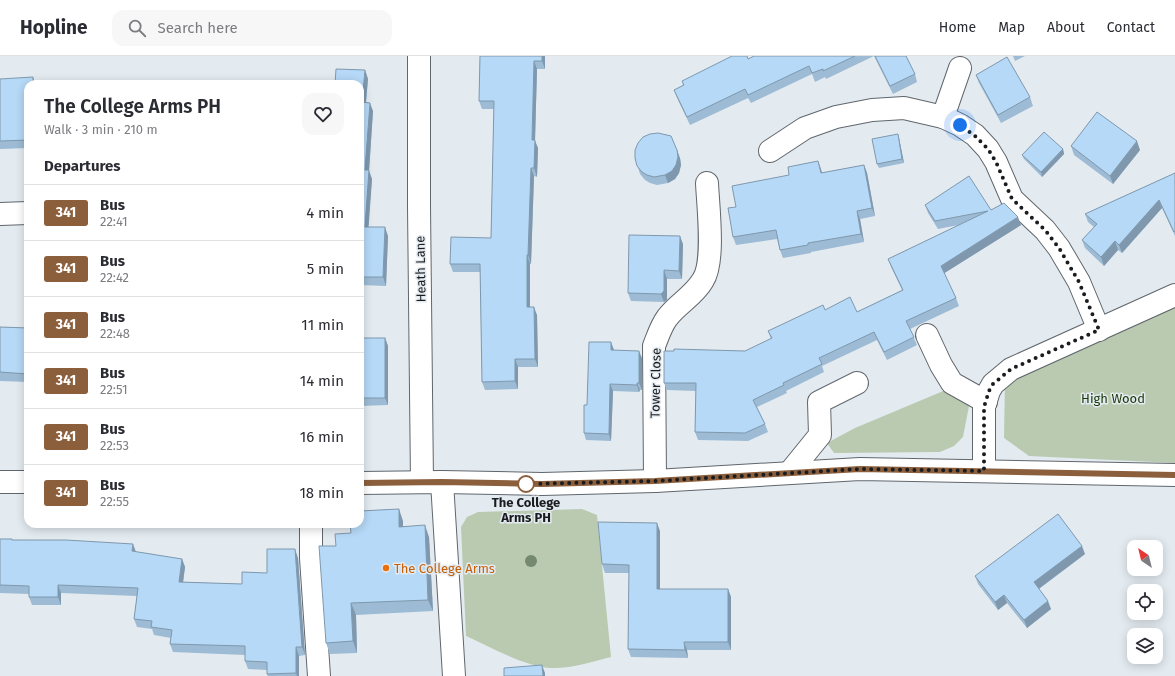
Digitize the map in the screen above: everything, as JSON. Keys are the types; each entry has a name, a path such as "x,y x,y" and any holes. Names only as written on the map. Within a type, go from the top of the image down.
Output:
{"street":[{"name":"Heath Lane","path":"419,56 419,206 432,482 454,676"},
{"path":"943,117 960,68"},
{"path":"770,152 805,128 836,117 872,110 904,108 943,117 960,125 975,136 988,149 996,162 1012,199 1045,230 1063,255 1079,282 1099,330"},
{"name":"Tower Close","path":"655,481 654,346 667,318 694,293 704,280 709,264 710,243 707,183"},
{"path":"0,214 24,213"},
{"path":"984,471 984,407 993,384 1011,369 1175,295"},
{"path":"927,335 941,365 952,383 986,402"},
{"path":"790,472 820,435 819,402 857,383"},
{"path":"364,483 432,482 542,484 655,481 860,469 1175,475"},
{"path":"0,482 24,482"},
{"path":"311,528 311,558 319,676"}],"green space":[{"name":"High Wood","path":"1175,302 1175,463 1029,456 1004,438 1005,378"},
{"path":"948,389 953,389 969,406 963,437 954,446 940,452 834,453 827,443 855,428"},
{"path":"582,509 597,515 611,657 573,666 558,668 540,667 518,660 466,636 461,527 467,517 478,512"}],"building":[{"path":"480,56 542,56 542,61 534,61 532,140 535,140 534,168 531,168 527,255 527,307 534,307 535,359 515,359 515,381 482,382 480,264 450,264 451,237 491,238 494,101 479,101"},
{"path":"732,56 747,56 748,59 754,56 855,56 823,71 823,69 812,73 809,66 748,95 745,89 687,117 674,90 684,85 682,81"},
{"path":"875,56 906,56 915,74 890,86"},
{"path":"1007,57 1030,97 998,115 976,75"},
{"path":"336,69 365,70 364,81 335,80"},
{"path":"33,77 33,80 24,80 24,140 0,141 0,79"},
{"path":"364,102 370,103 365,170 369,170 365,227 385,227 383,277 364,277"},
{"path":"1097,112 1137,141 1110,176 1071,146"},
{"path":"1044,132 1063,149 1041,172 1022,155"},
{"path":"658,133 671,136 677,150 678,157 676,165 672,171 665,175 654,177 642,172 637,166 635,150 643,137"},
{"path":"898,134 902,159 877,164 872,139"},
{"path":"818,161 821,173 864,165 872,208 857,211 861,234 808,243 808,245 780,250 776,230 733,237 728,208 736,207 732,186 789,175 788,167"},
{"path":"1175,173 1174,232 1159,200 1119,245 1115,241 1101,257 1082,240 1097,224 1085,214"},
{"path":"969,176 991,210 1004,203 1018,217 941,266 956,298 906,321 914,337 884,352 874,332 819,358 822,364 753,400 765,424 745,433 695,432 696,383 664,383 664,351 674,351 674,349 745,351 772,338 768,331 823,305 825,310 850,297 857,312 903,290 888,259 988,211 935,221 925,205"},
{"path":"629,235 680,236 679,271 664,270 664,291 661,294 628,293"},
{"path":"0,327 24,328 24,374 0,372"},
{"path":"364,338 385,338 385,398 364,398"},
{"path":"589,342 611,342 611,350 639,351 639,383 637,383 637,385 610,384 609,434 584,433 584,405 587,405"},
{"name":"The College Arms","path":"399,509 399,527 425,525 428,600 351,603 353,641 326,643 319,546 336,546 335,534 351,533 350,528 364,528 364,511"},
{"path":"1058,514 1082,546 1034,582 1048,601 1024,620 1004,595 995,602 975,576"},
{"path":"598,522 657,523 657,589 728,589 728,642 684,642 685,650 628,649 629,565 602,564"},
{"path":"0,539 66,540 133,544 132,551 182,559 179,582 242,584 242,572 267,573 267,549 295,549 302,647 296,647 296,673 267,674 267,662 245,661 245,646 170,644 172,630 151,627 152,621 134,619 138,588 58,585 58,597 29,597 29,586 0,585"},
{"path":"542,665 543,676 504,676 504,668"}],"bus line":[{"name":"341","path":"364,483 442,482 542,484 655,481 860,469 1175,475"}],"place":[{"name":"The College Arms PH","path":"526,484"},
{"name":"The College Arms","path":"386,568"}],"route":[{"path":"526,484 655,481 860,469 984,471 984,407 993,384 1011,369 1099,330 1079,282 1059,248 1045,230 1012,199 996,162 988,149 975,136 960,125"}]}
